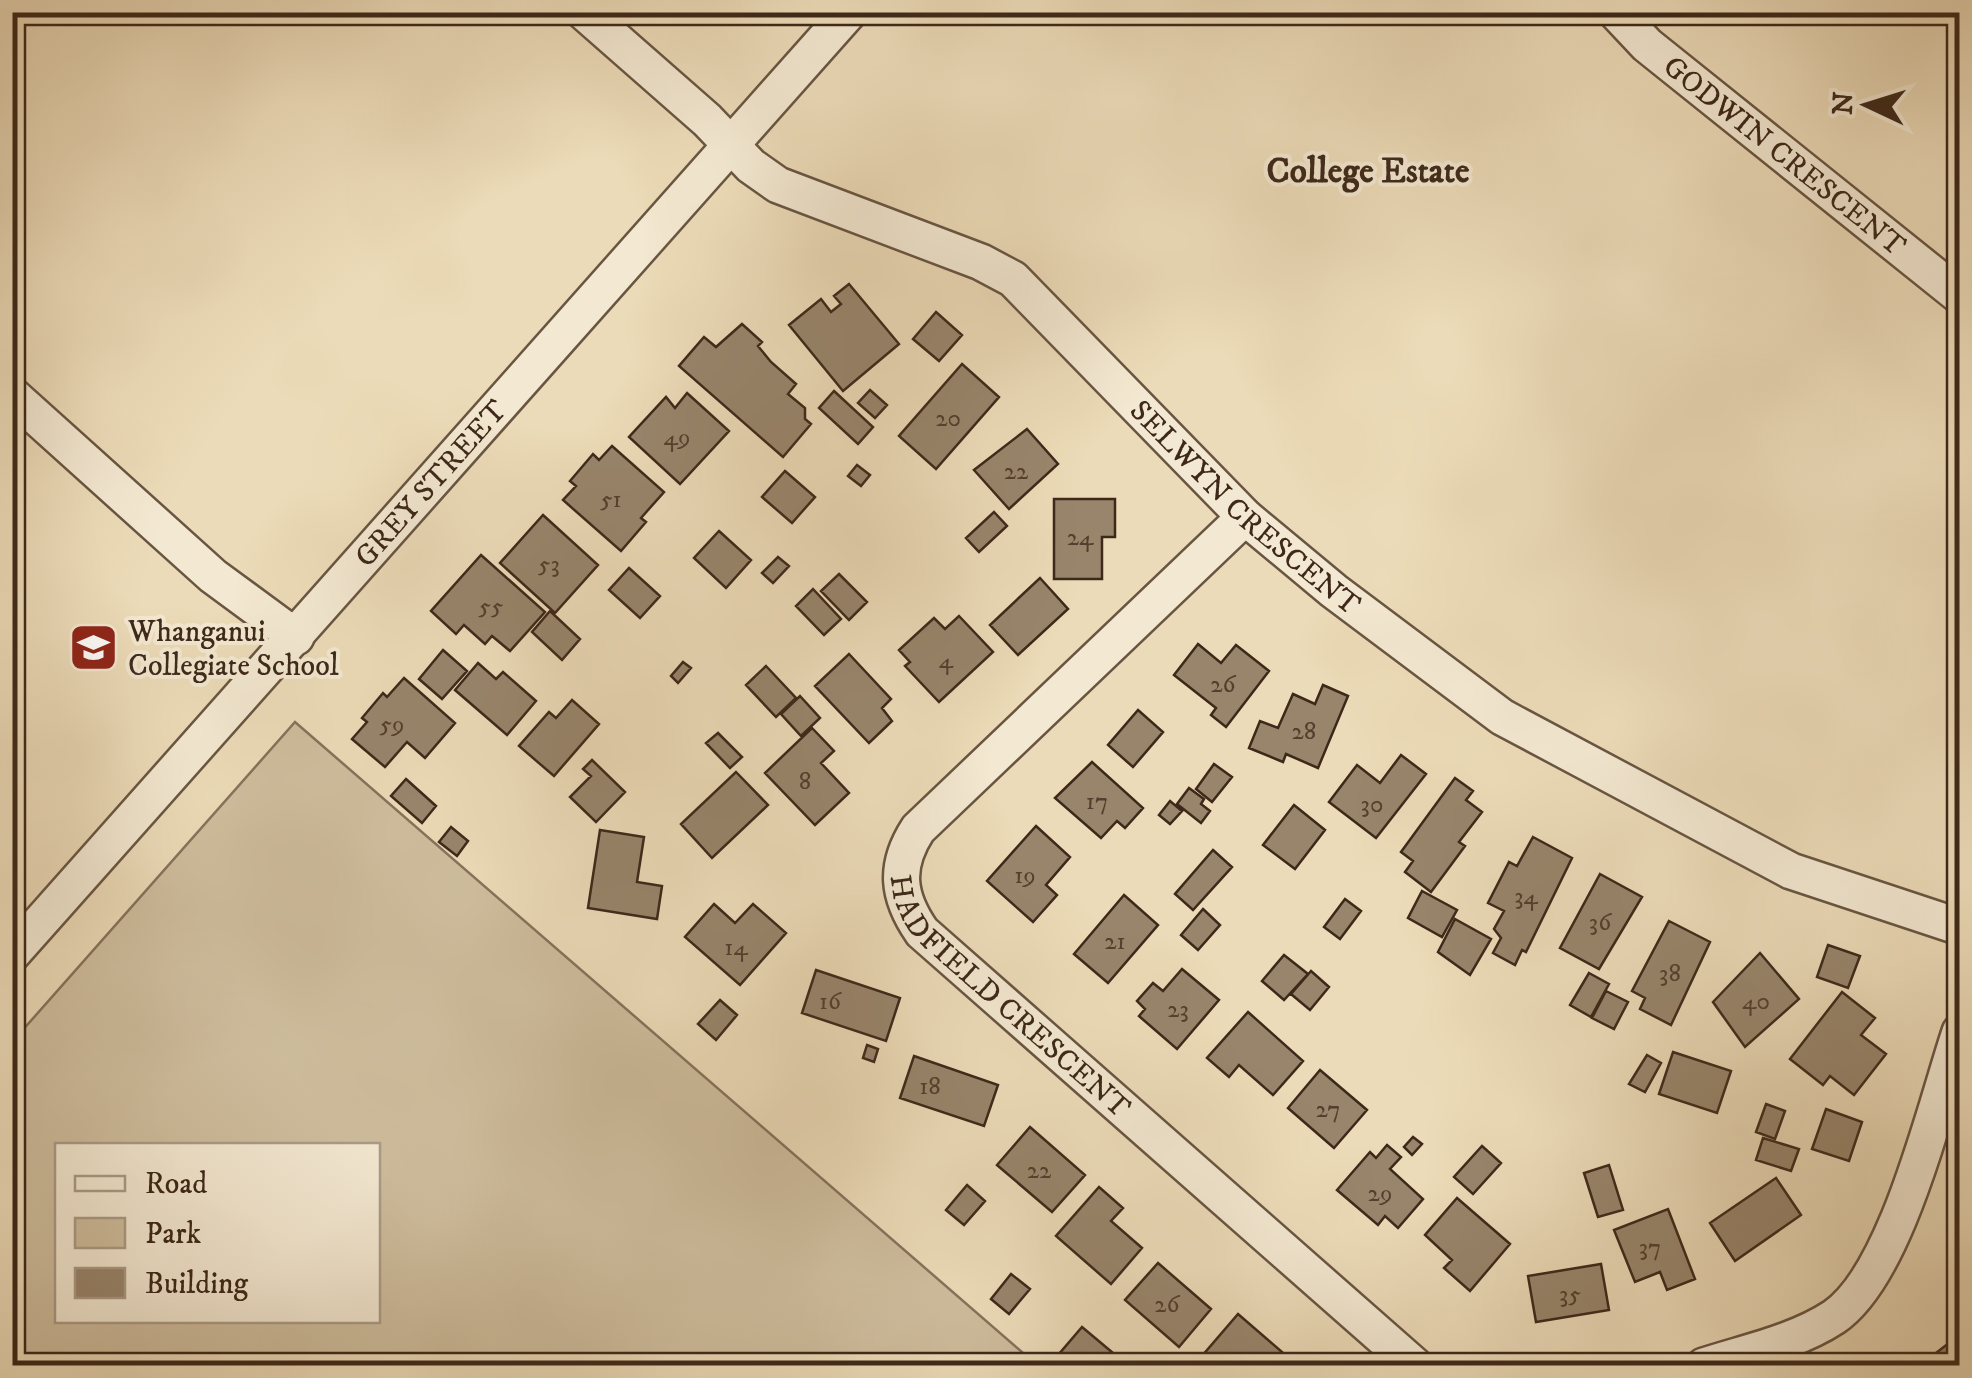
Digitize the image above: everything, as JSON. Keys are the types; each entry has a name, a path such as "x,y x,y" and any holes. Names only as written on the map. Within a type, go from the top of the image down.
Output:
{"street":[{"name":"SELWYN CRESCENT","path":"584,12 778,185 981,262 1012,279 1245,517 1334,591 1502,717 1790,871 1960,927"},
{"name":"GREY STREET","path":"12,954 850,12"},
{"name":"GODWIN CRESCENT","path":"1616,12 1647,44 1960,296"},
{"path":"12,395 214,576 296,636"},
{"name":"HADFIELD CRESCENT","path":"1245,517 918,828 906,848 899,876 902,892 906,908 922,932 1415,1366"},
{"path":"1704,1366 1792,1338 1835,1316 1861,1290 1888,1247 1960,1032"}],"green space":[{"path":"295,722 1037,1365 13,1365 13,1041"}],"building":[{"path":"849,284 899,344 843,391 789,325 821,299 831,312 841,304 834,296"},
{"path":"936,312 962,335 939,361 913,339"},
{"path":"742,324 762,342 758,346 771,362 796,384 788,394 805,408 805,419 811,424 783,457 679,366 704,337 716,347"},
{"path":"962,364 999,397 936,469 899,436"},
{"path":"870,390 887,405 875,418 858,403"},
{"path":"834,391 873,427 858,444 819,408"},
{"path":"687,393 729,431 680,484 629,437 666,397 675,408"},
{"path":"1027,429 1058,464 1009,509 974,470"},
{"path":"612,446 664,492 641,518 646,522 621,551 563,500 576,486 570,481 593,454 599,460"},
{"path":"857,465 870,475 861,486 848,476"},
{"path":"785,471 815,497 792,523 762,497"},
{"path":"1054,499 1115,499 1115,537 1102,537 1102,579 1054,579"},
{"path":"994,512 1007,526 979,552 966,538"},
{"path":"543,515 598,565 555,613 500,563"},
{"path":"719,531 751,560 726,588 694,558"},
{"path":"481,555 545,612 510,651 492,636 485,644 464,625 456,634 431,611"},
{"path":"778,557 789,566 773,583 762,573"},
{"path":"629,568 660,596 640,618 609,590"},
{"path":"839,574 867,602 849,620 821,591"},
{"path":"1040,578 1068,609 1018,655 990,625"},
{"path":"813,589 841,619 824,635 796,606"},
{"path":"550,611 580,639 562,660 532,632"},
{"path":"959,616 993,652 939,702 905,666 910,662 899,650 934,618 945,629"},
{"path":"1198,644 1221,663 1236,645 1269,671 1226,727 1211,715 1216,708 1174,675"},
{"path":"443,650 467,671 442,699 419,679"},
{"path":"849,654 891,699 882,708 892,721 869,743 815,686"},
{"path":"683,662 691,668 678,683 671,676"},
{"path":"478,663 496,679 503,672 536,701 507,735 455,690"},
{"path":"766,666 796,698 776,717 746,685"},
{"path":"404,678 455,723 425,758 407,742 385,767 352,739 367,722 362,718 383,693 387,697"},
{"path":"1323,685 1348,696 1318,768 1286,754 1283,762 1249,748 1260,721 1278,728 1293,694 1315,704"},
{"path":"800,696 820,718 801,736 781,714"},
{"path":"572,700 599,724 554,776 519,746 549,712 556,718"},
{"path":"1138,710 1163,732 1133,767 1108,745"},
{"path":"812,728 834,751 821,763 849,793 815,825 765,773"},
{"path":"718,733 742,757 730,768 706,743"},
{"path":"1401,755 1426,774 1376,838 1329,802 1357,765 1380,783"},
{"path":"592,760 625,792 596,822 570,797 591,776 583,769"},
{"path":"1092,762 1143,808 1125,828 1117,821 1101,838 1055,798"},
{"path":"1214,764 1232,777 1212,802 1196,789"},
{"path":"736,772 768,805 712,858 681,824"},
{"path":"1455,778 1473,791 1466,800 1482,812 1459,842 1465,846 1431,892 1405,872 1413,861 1401,852"},
{"path":"406,779 436,806 422,823 391,796"},
{"path":"1189,788 1204,799 1201,804 1210,811 1201,823 1177,804"},
{"path":"1170,801 1182,811 1170,824 1159,815"},
{"path":"1294,805 1325,830 1295,869 1263,845"},
{"path":"1036,826 1070,857 1046,885 1057,895 1033,922 987,881"},
{"path":"451,827 468,841 457,856 439,842"},
{"path":"600,830 644,837 637,882 662,886 657,919 588,908"},
{"path":"1533,837 1572,858 1526,952 1522,950 1515,965 1493,953 1501,938 1494,929 1504,911 1488,903 1509,862 1517,866"},
{"path":"1213,850 1232,867 1193,910 1175,894"},
{"path":"1600,874 1642,897 1599,969 1560,948"},
{"path":"1422,891 1457,910 1442,937 1408,918"},
{"path":"1124,895 1158,925 1108,983 1074,954"},
{"path":"1345,899 1361,911 1340,939 1324,927"},
{"path":"714,904 735,923 753,904 786,933 740,985 685,937"},
{"path":"1203,909 1220,925 1198,950 1181,935"},
{"path":"1455,919 1491,939 1470,975 1438,952"},
{"path":"1669,921 1710,942 1671,1025 1640,1009 1645,998 1632,991"},
{"path":"1828,945 1860,956 1848,988 1817,977"},
{"path":"1760,953 1799,999 1745,1047 1713,1002"},
{"path":"1284,955 1308,974 1284,1000 1262,981"},
{"path":"1182,969 1219,1000 1177,1049 1139,1016 1145,1009 1137,1001 1153,983 1163,991"},
{"path":"816,970 900,998 886,1041 802,1013"},
{"path":"1311,971 1329,987 1310,1010 1291,994"},
{"path":"1589,973 1609,984 1591,1017 1570,1005"},
{"path":"1606,991 1628,1002 1614,1029 1592,1018"},
{"path":"1842,992 1875,1018 1861,1035 1886,1054 1854,1095 1830,1076 1823,1085 1790,1059"},
{"path":"720,1000 737,1015 716,1040 698,1024"},
{"path":"1248,1012 1303,1061 1273,1095 1239,1065 1229,1077 1207,1058"},
{"path":"867,1045 878,1049 874,1062 863,1058"},
{"path":"1673,1052 1731,1071 1717,1113 1659,1094"},
{"path":"1647,1055 1661,1063 1645,1092 1629,1084"},
{"path":"914,1056 998,1085 984,1126 900,1098"},
{"path":"1320,1070 1367,1110 1334,1148 1288,1108"},
{"path":"1766,1104 1785,1111 1775,1139 1756,1132"},
{"path":"1826,1109 1862,1122 1849,1161 1812,1149"},
{"path":"1030,1127 1085,1175 1052,1212 997,1165"},
{"path":"1413,1137 1422,1144 1412,1155 1404,1147"},
{"path":"1763,1138 1799,1149 1791,1171 1756,1160"},
{"path":"1387,1145 1401,1157 1390,1169 1423,1199 1398,1228 1385,1216 1378,1225 1337,1190 1370,1152 1376,1158"},
{"path":"1482,1146 1501,1163 1473,1194 1454,1177"},
{"path":"1609,1165 1623,1210 1598,1217 1584,1173"},
{"path":"1776,1178 1801,1215 1735,1261 1710,1223"},
{"path":"967,1185 985,1201 964,1225 946,1210"},
{"path":"1099,1187 1123,1208 1111,1221 1142,1248 1111,1284 1056,1236"},
{"path":"1457,1198 1510,1244 1470,1291 1444,1268 1452,1260 1425,1235"},
{"path":"1668,1209 1695,1279 1667,1290 1660,1272 1635,1282 1614,1230"},
{"path":"1158,1263 1211,1309 1179,1347 1125,1300"},
{"path":"1601,1264 1609,1310 1536,1322 1528,1276"},
{"path":"1011,1274 1030,1289 1009,1314 991,1299"},
{"path":"1960,1283 1960,1314 1948,1310"},
{"path":"1238,1314 1290,1359 1285,1366 1213,1366 1202,1356"},
{"path":"1082,1327 1113,1353 1103,1366 1058,1366 1053,1361"},
{"path":"1958,1336 1960,1366 1932,1366 1927,1360"}],"place":[{"name":"Whanganui Collegiate School","path":"93,648"}],"district":[{"name":"College Estate","path":"1368,170"}]}
